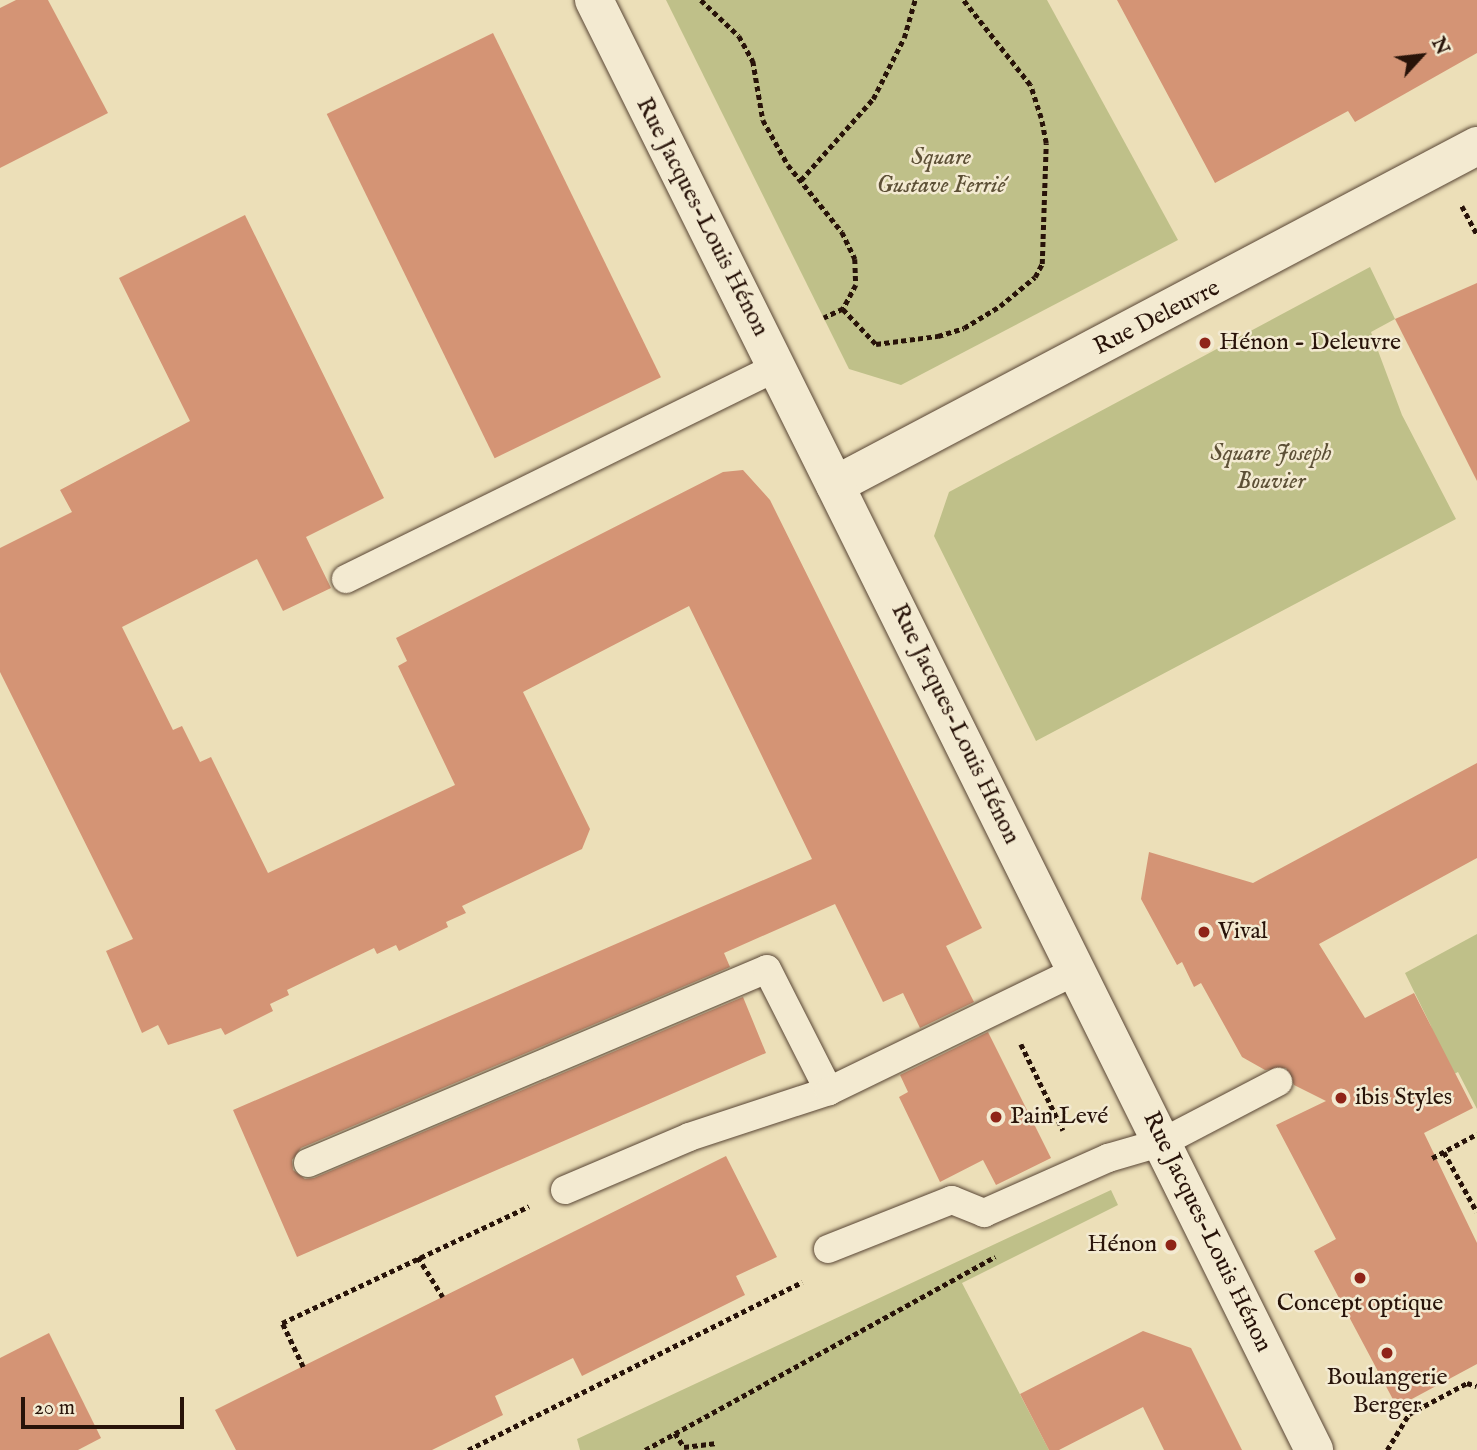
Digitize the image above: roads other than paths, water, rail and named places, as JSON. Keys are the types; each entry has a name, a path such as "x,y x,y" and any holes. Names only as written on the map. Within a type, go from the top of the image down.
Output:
{"street":[{"name":"Rue Jacques-Louis Hénon","path":"594,0 1078,970 1314,1450"},
{"name":"Rue Deleuvre","path":"835,485 1477,146"}],"lane":[{"path":"346,579 776,367"},
{"path":"308,1163 767,969 829,1091"},
{"path":"565,1190 689,1136 829,1091 1078,970"},
{"path":"828,1249 952,1200 984,1213 1082,1169 1163,1142 1278,1082"}],"place":[{"name":"Hénon - Deleuvre","path":"1205,343"},
{"name":"Vival","path":"1204,932"},
{"name":"ibis Styles","path":"1341,1098"},
{"name":"Pain Levé","path":"996,1117"},
{"name":"Hénon","path":"1171,1245"},
{"name":"Concept optique","path":"1360,1278"},
{"name":"Boulangerie Berger","path":"1387,1353"}],"park label":[{"name":"Square Gustave Ferrié","path":"941,172"},
{"name":"Square Joseph Bouvier","path":"1271,468"}]}
